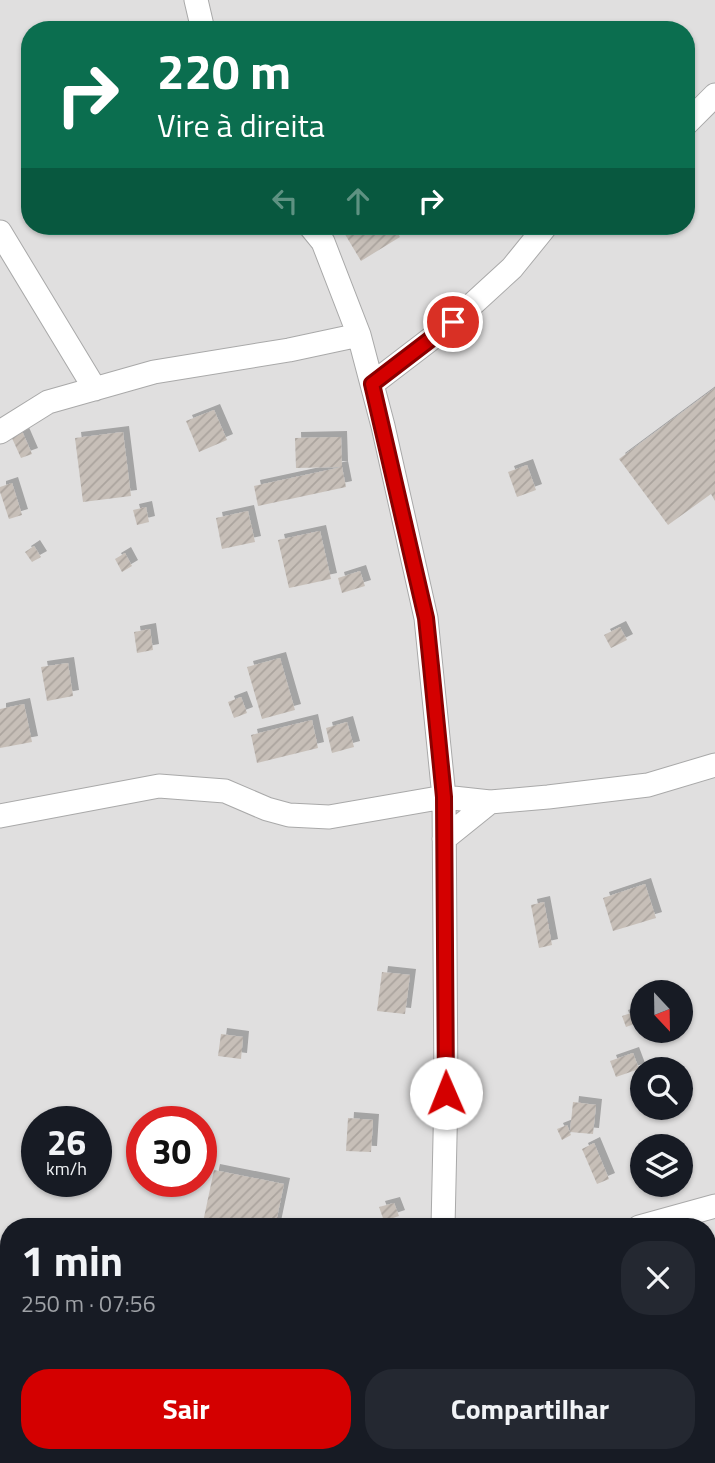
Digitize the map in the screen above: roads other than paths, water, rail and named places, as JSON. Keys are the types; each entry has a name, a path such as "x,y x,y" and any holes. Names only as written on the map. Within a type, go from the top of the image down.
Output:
{"street":[{"path":"196,0 201,21"},
{"path":"695,115 715,95"},
{"path":"0,232 95,389"},
{"path":"317,235 323,242 359,335 426,618 444,797 446,1093 443,1218"},
{"path":"372,384 453,322 512,268 539,235"},
{"path":"0,432 48,402 154,372 289,350 359,335"},
{"path":"0,816 159,786 226,791 267,809 289,815 329,817 444,797 490,802 648,785 715,765"},
{"path":"444,839 490,802"},
{"path":"672,1218 715,1206"}]}
